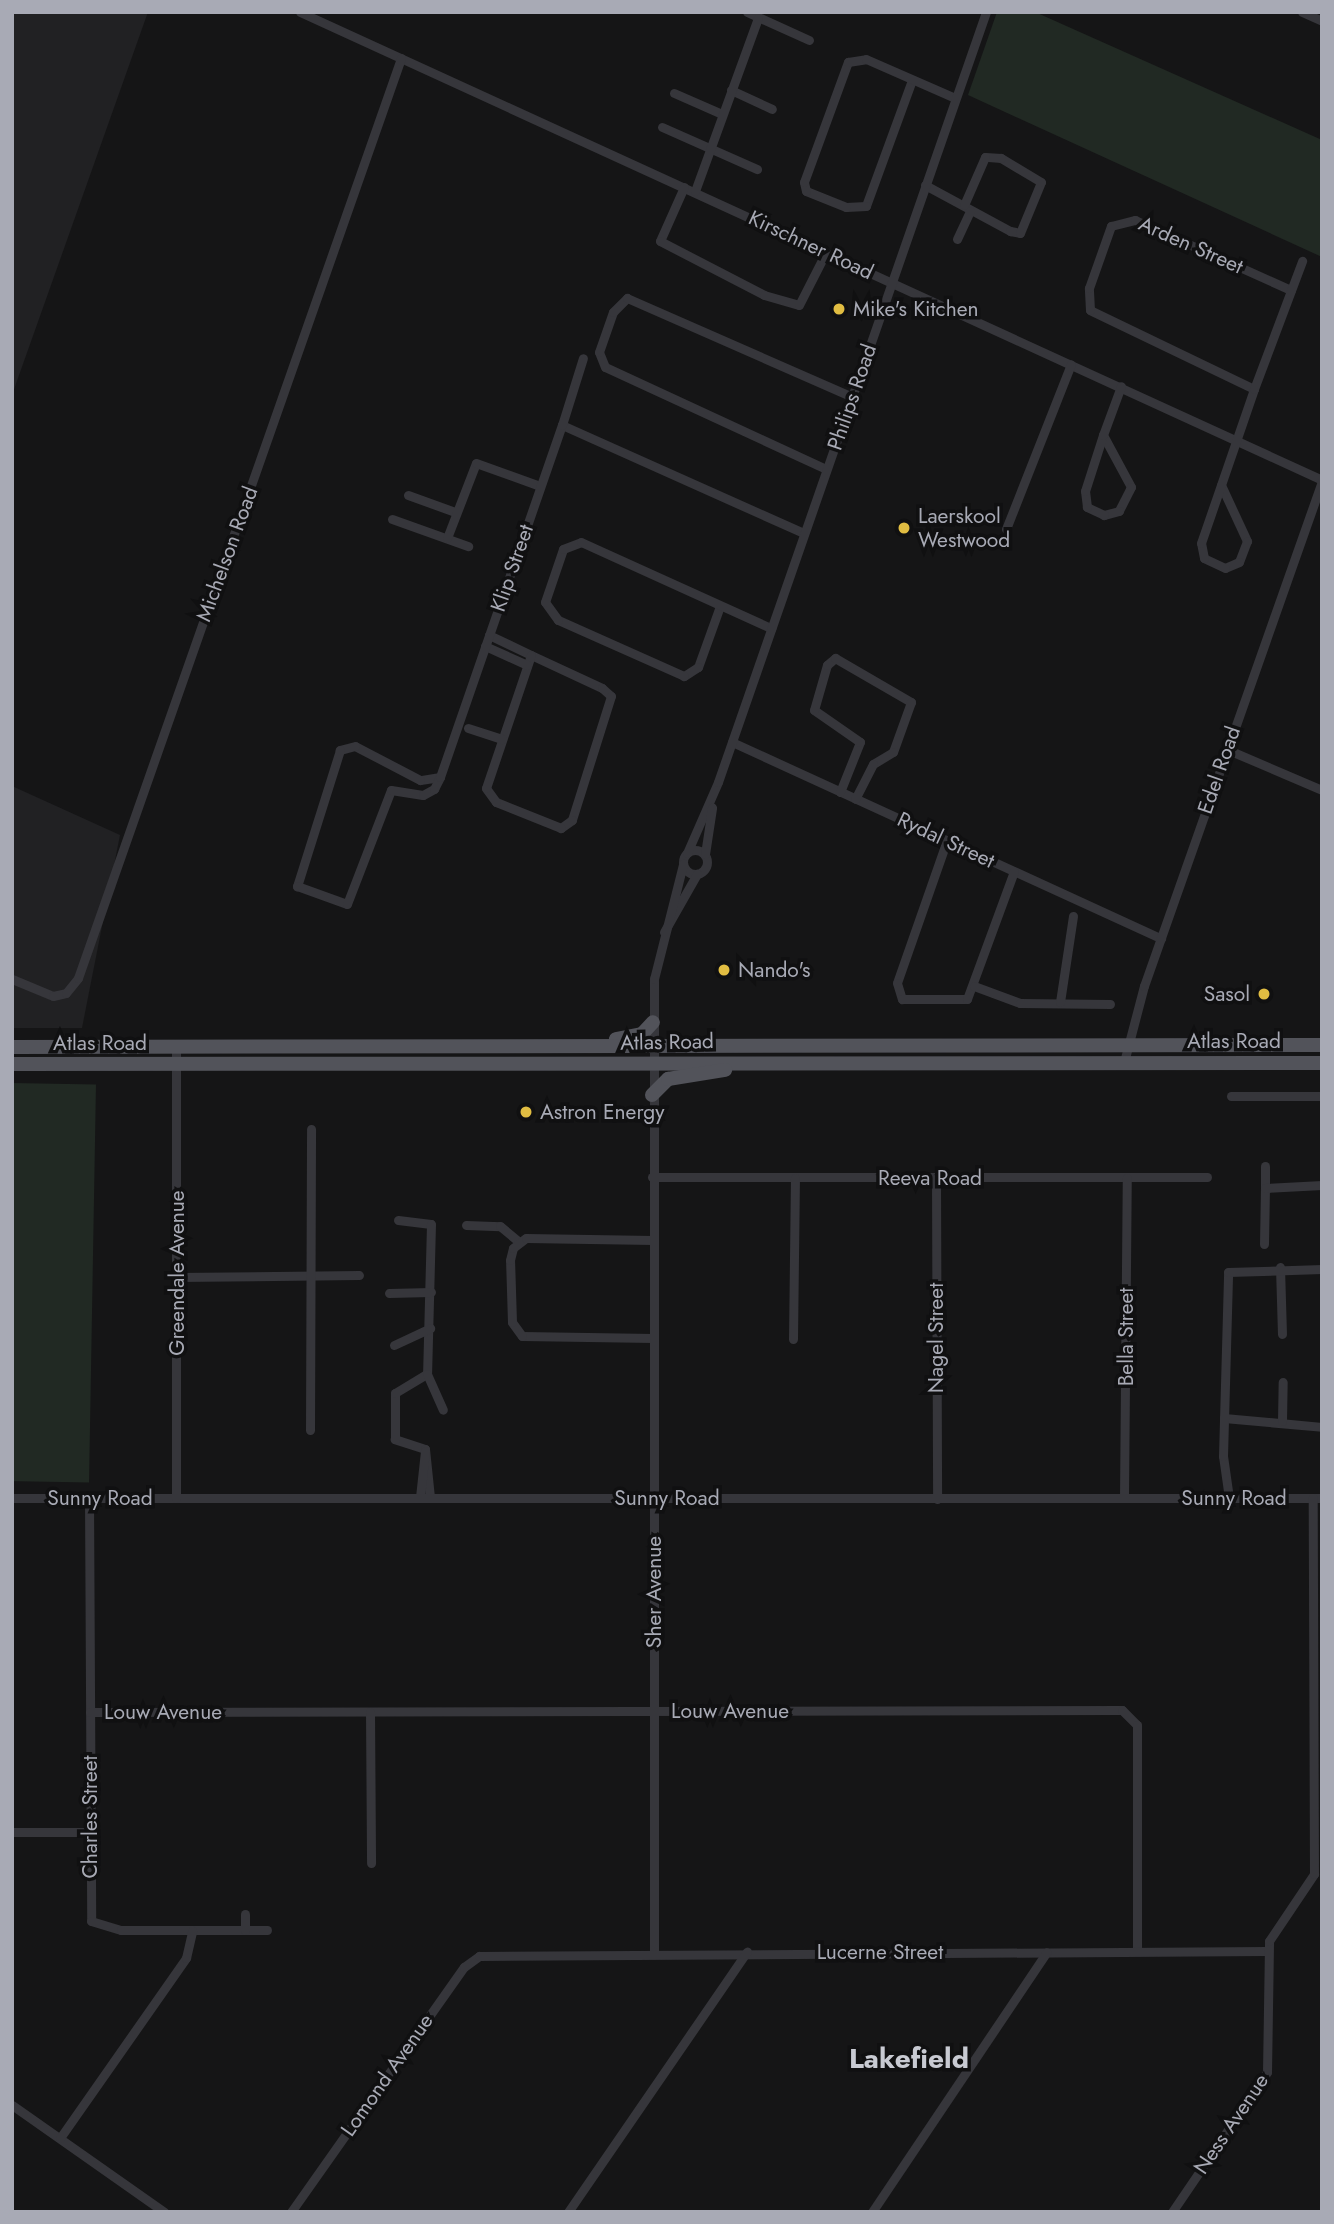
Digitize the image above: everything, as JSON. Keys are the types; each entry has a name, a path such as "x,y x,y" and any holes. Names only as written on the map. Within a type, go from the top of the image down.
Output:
{"main road":[{"path":"574,1047 637,1037 653,1022"},
{"name":"Atlas Road","path":"12,1047 1322,1044"},
{"path":"652,1095 668,1079 764,1062"},
{"name":"Atlas Road","path":"12,1064 1322,1063"}],"street":[{"name":"Kirschner Road","path":"300,12 1322,480"},
{"path":"747,12 809,40"},
{"name":"Philips Road","path":"683,864 718,782 986,12"},
{"path":"1302,12 1322,21"},
{"path":"695,191 758,18"},
{"name":"Michelson Road","path":"12,979 53,996 66,993 78,978 401,58"},
{"path":"912,80 866,206 846,207 806,191 804,182 848,62 866,59 955,98"},
{"path":"731,90 772,109"},
{"path":"674,93 722,114"},
{"path":"662,127 757,169"},
{"path":"925,186 967,208 1010,231 1025,231 1039,178 985,157 967,208 957,239"},
{"path":"684,187 660,241 764,295 799,305 825,252"},
{"name":"Arden Street","path":"1254,389 1090,310 1087,296 1111,226 1135,219 1291,290"},
{"path":"1221,485 1247,541 1239,562 1225,568 1209,564 1201,551 1221,485 1239,440 1254,389 1302,261"},
{"path":"826,469 605,367 599,352 619,303 632,299 852,397"},
{"name":"Klip Street","path":"440,778 583,358"},
{"path":"1006,529 1071,364"},
{"path":"1103,435 1131,487 1119,511 1104,515 1087,507 1085,491 1103,435 1121,386"},
{"path":"562,425 804,533"},
{"path":"447,537 476,463 540,486"},
{"name":"Edel Road","path":"1124,1062 1126,1046 1161,938 1322,480"},
{"path":"408,495 455,512"},
{"path":"393,519 468,546"},
{"path":"720,606 698,667 684,676 558,620 545,603 563,550 575,542 771,628"},
{"path":"489,635 602,688 612,701 567,826 520,814 489,796 486,785 531,655"},
{"path":"485,646 527,665"},
{"path":"840,792 860,742 814,710 827,665 835,658 911,702 892,752 873,764 855,799"},
{"path":"468,728 502,739"},
{"name":"Rydal Street","path":"732,742 1161,938"},
{"path":"355,746 419,780 440,778 427,795 397,789 388,794 347,904 297,887 340,750 355,746"},
{"path":"1226,749 1322,790"},
{"name":"Philips Road","path":"697,874 707,865 705,854 718,782"},
{"path":"947,841 896,989 913,1003 963,1000 974,986 1014,871"},
{"path":"687,853 705,854"},
{"path":"652,1063 653,1022 663,934 683,864 697,874 663,934"},
{"path":"1060,1002 1073,916"},
{"path":"974,986 1020,1003 1110,1004"},
{"name":"Greendale Avenue","path":"176,1048 176,1498"},
{"name":"Sher Avenue","path":"652,1063 654,1952"},
{"path":"1231,1096 1322,1096"},
{"path":"310,1430 311,1129"},
{"path":"1264,1244 1265,1166"},
{"name":"Reeva Road","path":"652,1177 1207,1177"},
{"path":"793,1339 795,1178"},
{"name":"Nagel Street","path":"936,1178 937,1499"},
{"name":"Bella Street","path":"1125,1497 1127,1178"},
{"path":"1265,1188 1322,1185"},
{"path":"398,1220 430,1223 431,1292 427,1374 443,1410"},
{"path":"466,1225 500,1226 519,1241 653,1240"},
{"path":"519,1241 510,1260 512,1322 519,1334 653,1338"},
{"path":"1280,1266 1282,1334"},
{"path":"1229,1498 1224,1418 1228,1272 1280,1266 1322,1269"},
{"path":"177,1277 359,1275"},
{"path":"389,1293 431,1292"},
{"path":"394,1345 430,1328"},
{"path":"425,1497 425,1449 395,1439 394,1395 427,1374"},
{"path":"1282,1421 1283,1382"},
{"path":"1224,1418 1282,1421 1322,1427"},
{"name":"Charles Street","path":"89,1497 90,1832 94,1925 192,1931"},
{"name":"Sunny Road","path":"12,1498 1317,1498"},
{"name":"Ness Avenue","path":"1172,2212 1267,2073 1267,1951 1314,1869 1317,1498"},
{"name":"Louw Avenue","path":"90,1712 1128,1713 1137,1725 1137,1951"},
{"path":"370,1712 371,1863"},
{"path":"12,1832 90,1832"},
{"path":"245,1914 245,1930"},
{"path":"60,2138 186,1958 192,1931 267,1930"},
{"name":"Lucerne Street","path":"494,1953 1267,1951"},
{"path":"568,2212 747,1952"},
{"path":"872,2212 1047,1952"},
{"name":"Lomond Avenue","path":"291,2212 464,1967 494,1953"},
{"path":"12,2105 164,2212"}],"shaded area":[{"path":"12,12 148,12 12,395"},
{"path":"997,12 1035,12 1322,140 1322,257 968,95"},
{"path":"12,786 120,835 82,1028 12,1028"},
{"path":"12,1083 96,1084 89,1482 12,1481"}],"place":[{"name":"Mike's Kitchen","path":"839,309"},
{"name":"Laerskool Westwood","path":"904,528"},
{"name":"Nando's","path":"724,970"},
{"name":"Sasol","path":"1264,994"},
{"name":"Astron Energy","path":"526,1112"}],"district":[{"name":"Lakefield","path":"909,2059"}]}
